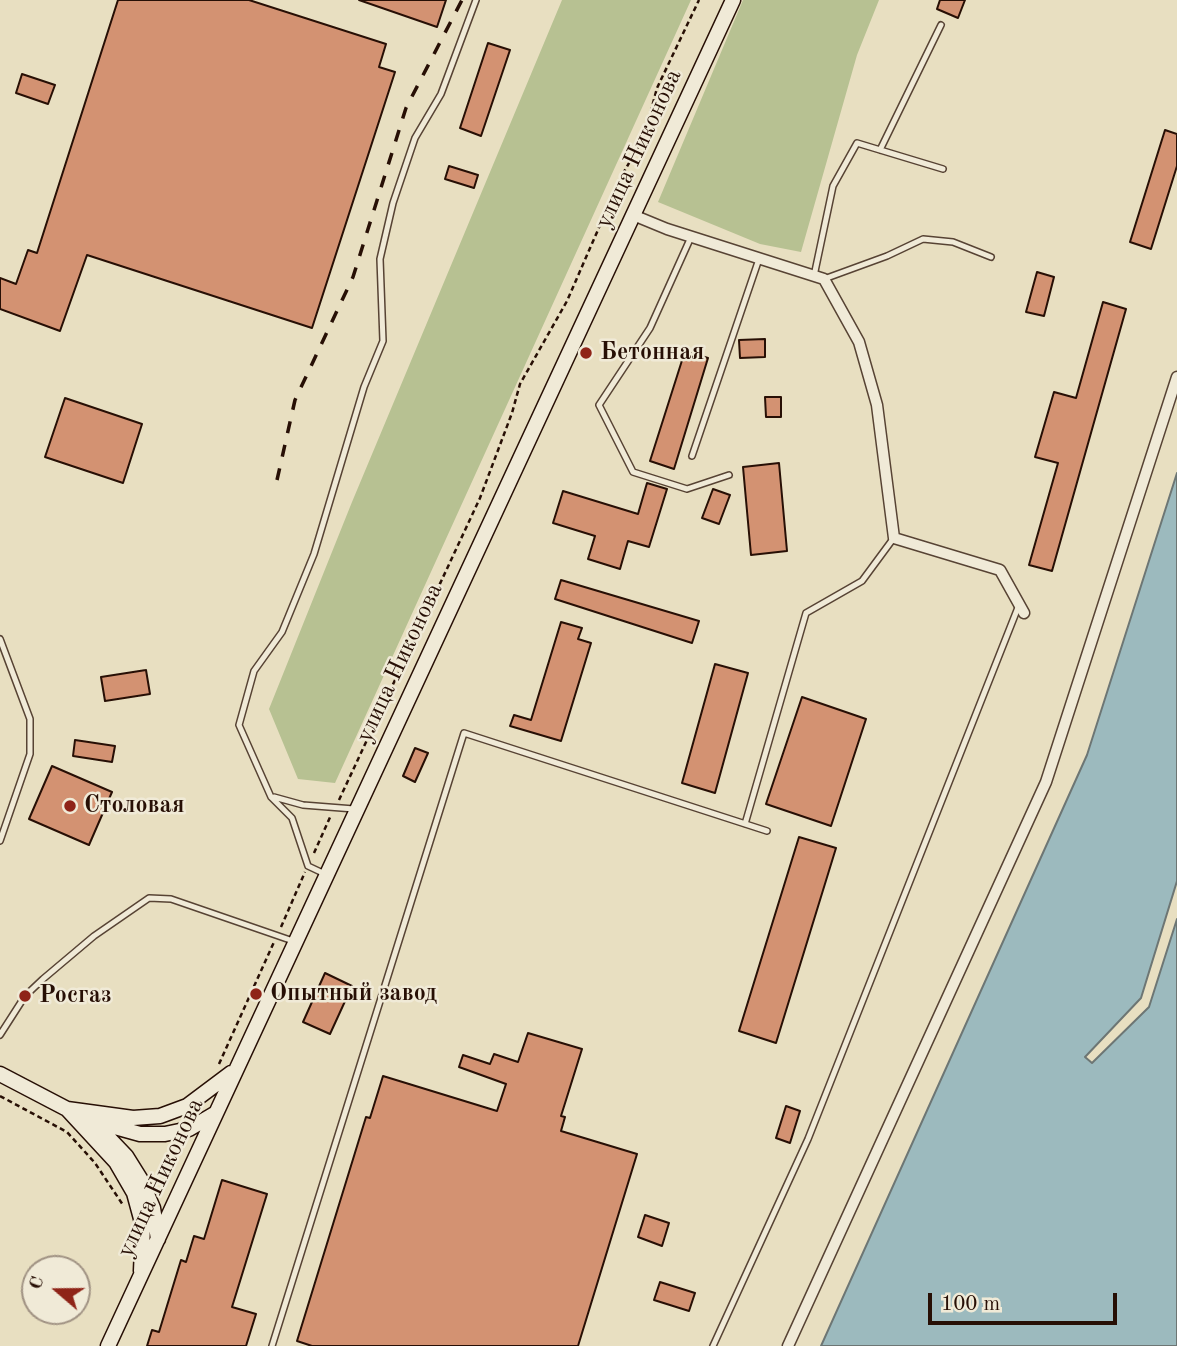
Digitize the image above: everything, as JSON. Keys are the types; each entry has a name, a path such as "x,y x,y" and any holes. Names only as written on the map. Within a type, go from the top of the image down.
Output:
{"main road":[{"name":"улица Никонова","path":"108,1346 733,0"},
{"path":"67,1109 104,1116 160,1116 187,1106 212,1090 237,1067"},
{"path":"0,1074 67,1109 109,1127 140,1134 189,1129 216,1113"},
{"path":"67,1109 106,1135 126,1156 142,1180 153,1208 158,1240"},
{"path":"67,1109 116,1162 134,1193 143,1226 140,1279"}],"street":[{"path":"634,215 691,237 819,278 859,342 877,405 894,538 1000,570 1022,609"},
{"path":"788,1346 1046,782 1177,377"}],"lane":[{"path":"327,876 308,866 292,818 271,797 239,725 254,671 282,632 314,554 364,387 383,341 380,259 393,203 415,138 441,94 476,0"},
{"path":"880,150 941,25"},
{"path":"943,169 857,143 833,186 819,278 887,256 923,239 953,242 991,257"},
{"path":"691,237 650,328 599,405 633,472 687,489 729,475"},
{"path":"692,456 759,259"},
{"path":"745,824 806,613 862,581 894,538"},
{"path":"713,1346 808,1139 1022,609"},
{"path":"0,639 30,719 30,754 0,841"},
{"path":"272,1346 464,733 767,831"},
{"path":"271,797 357,809"},
{"path":"0,1035 25,996 43,979 94,936 149,898 171,899 296,942"}],"path":[{"path":"217,1069 308,866 480,498 520,384 567,301 621,177 644,137 657,88 699,0"},
{"path":"0,1096 67,1132 95,1163 125,1210"}],"green space":[{"path":"562,0 691,0 335,783 298,779 269,709 352,502"},
{"path":"743,0 879,0 857,55 801,252 760,244 658,202"}],"water":[{"path":"1177,473 1177,881 1141,998 1085,1057 1092,1063 1149,1007 1177,919 1177,1346 821,1346 1087,755"}],"building":[{"path":"118,0 249,0 386,44 379,67 395,72 312,328 87,255 60,331 0,309 0,278 16,284 28,250 37,253"},
{"path":"359,0 446,0 437,27"},
{"path":"940,0 965,0 958,18 937,9"},
{"path":"488,43 510,50 481,136 460,128"},
{"path":"22,74 55,85 48,104 16,93"},
{"path":"1165,130 1177,134 1177,166 1151,249 1130,242"},
{"path":"449,166 478,175 474,188 445,179"},
{"path":"1037,272 1054,277 1044,316 1026,312"},
{"path":"1103,302 1126,309 1052,571 1029,565 1058,463 1035,457 1054,392 1076,398"},
{"path":"765,339 765,357 740,358 739,340"},
{"path":"685,351 708,358 674,469 650,461"},
{"path":"765,397 781,397 781,417 766,417"},
{"path":"65,398 142,424 123,483 45,457"},
{"path":"779,463 787,551 751,555 743,467"},
{"path":"647,483 667,489 649,547 628,541 620,569 588,559 595,536 553,523 563,491 638,514"},
{"path":"713,489 730,495 719,524 702,518"},
{"path":"561,580 699,621 692,643 555,599"},
{"path":"561,622 582,628 578,639 591,643 561,741 510,726 514,715 531,720"},
{"path":"715,664 748,673 715,793 682,783"},
{"path":"146,670 150,694 105,701 101,677"},
{"path":"802,697 866,719 831,826 766,804"},
{"path":"75,740 115,746 112,762 73,756"},
{"path":"415,748 428,753 415,782 403,776"},
{"name":"Столовая","path":"52,766 112,792 89,845 29,819"},
{"path":"799,837 836,848 776,1043 739,1031"},
{"path":"325,973 352,986 330,1034 303,1022"},
{"path":"528,1033 582,1049 561,1116 565,1117 561,1131 637,1154 578,1346 312,1346 297,1341 366,1117 370,1118 383,1076 497,1111 506,1084 459,1067 463,1055 490,1064 494,1054 518,1062"},
{"path":"786,1106 800,1111 790,1143 776,1138"},
{"path":"222,1180 267,1194 232,1307 256,1314 246,1346 147,1346 152,1330 159,1332 181,1260 186,1262 194,1236 204,1239"},
{"path":"645,1215 669,1223 662,1246 638,1237"},
{"path":"660,1282 695,1293 689,1311 654,1300"}],"railway":[{"path":"277,480 295,400 353,277 406,108 462,0"}],"place":[{"name":"Бетонная","path":"586,353"},
{"name":"Столовая","path":"70,806"},
{"name":"Опытный завод","path":"256,994"},
{"name":"Росгаз","path":"25,996"}]}
